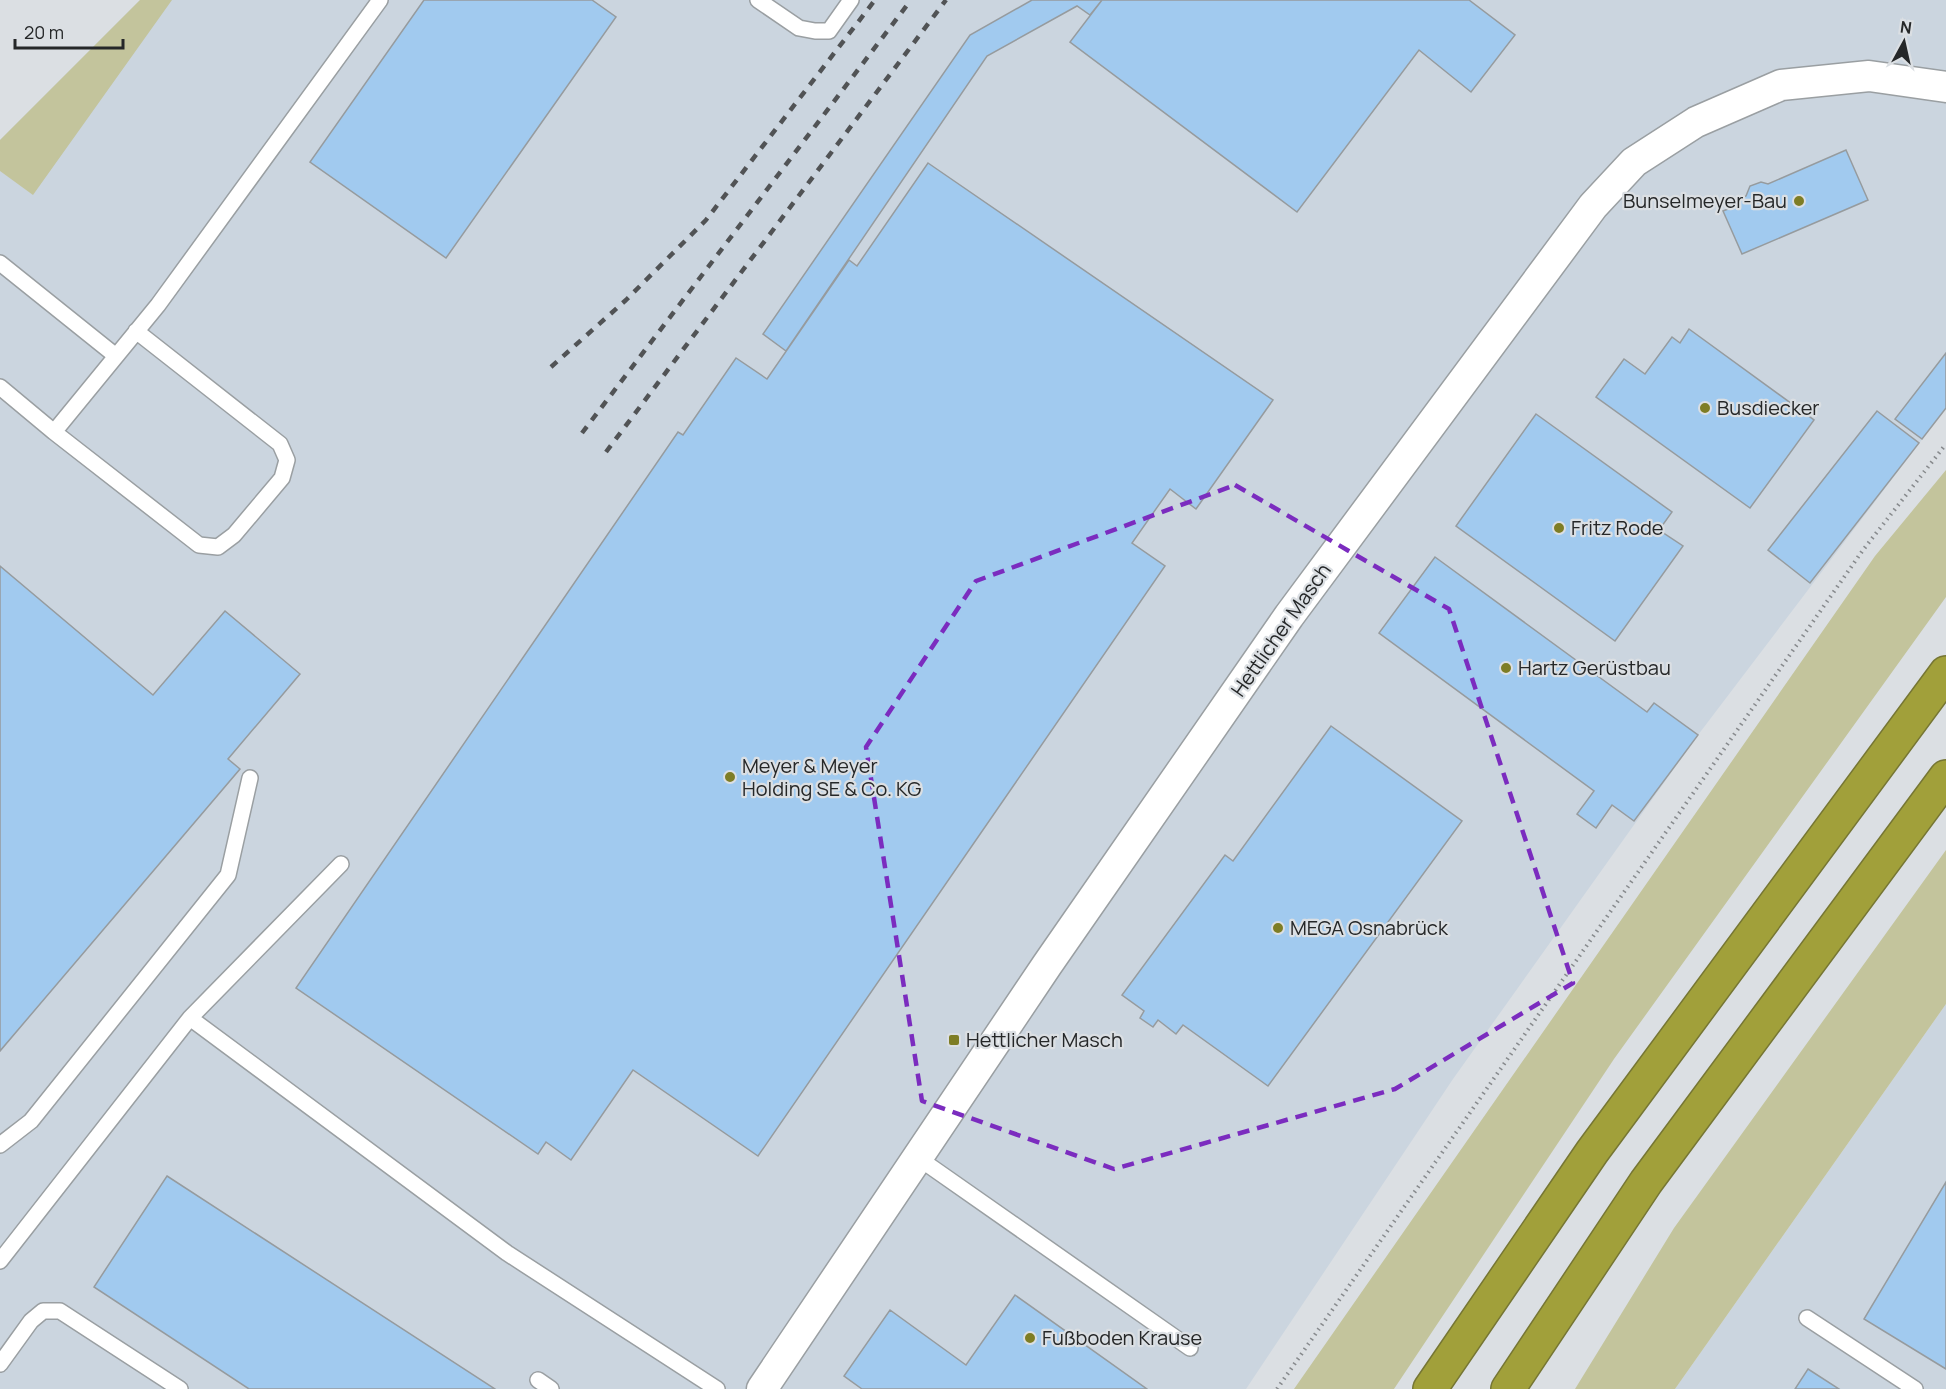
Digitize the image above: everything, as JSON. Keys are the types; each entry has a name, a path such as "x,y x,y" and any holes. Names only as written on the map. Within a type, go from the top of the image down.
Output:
{"highway":[{"path":"1430,1389 1592,1152 1946,673"},
{"path":"1508,1389 1646,1182 1946,777"}],"street":[{"name":"Hettlicher Masch","path":"762,1389 1041,974 1289,616 1593,206 1634,162 1695,122 1781,85 1869,76 1946,87"}],"lane":[{"path":"54,432 158,305 380,0"},
{"path":"758,0 799,28 829,31 851,0"},
{"path":"0,263 116,356"},
{"path":"0,387 198,545 218,547 234,535 282,478 287,460 280,444 136,331"},
{"path":"0,1145 31,1121 228,876 250,778"},
{"path":"0,1261 190,1018 341,864"},
{"path":"190,1018 507,1254 717,1389"},
{"path":"917,1157 1190,1348"},
{"path":"0,1364 31,1321 43,1311 60,1311 180,1389"},
{"path":"1807,1318 1915,1389"}],"path":[{"path":"1277,1389 1863,550 1946,444"}],"highlighted area":[{"path":"1235,485 1449,609 1573,983 1395,1089 1114,1169 922,1101 866,747 976,581"}],"shaded area":[{"path":"140,0 1946,0 1946,408 1698,735 1453,1079 1246,1389 0,1389 0,140"},
{"path":"1946,1004 1946,1389 1675,1389"}],"green space":[{"path":"140,0 172,0 33,195 0,171 0,140"},
{"path":"1946,470 1946,597 1614,1059 1394,1389 1294,1389 1875,556"},
{"path":"1946,850 1946,1004 1675,1389 1575,1389 1674,1228"}],"building":[{"path":"424,0 592,0 616,17 446,258 310,162"},
{"path":"1032,0 1102,0 1090,15 1077,6 987,56 786,351 763,334 970,35"},
{"path":"1102,0 1469,0 1515,35 1471,92 1419,50 1297,212 1070,42"},
{"name":"Bunselmeyer-Bau","path":"1846,150 1868,200 1742,254 1723,211 1733,207 1731,202 1746,196 1750,186 1761,182 1768,184"},
{"name":"Meyer & Meyer Holding SE & Co. KG","path":"928,163 1273,400 1196,509 1170,489 1132,543 1165,566 758,1156 633,1070 571,1160 546,1142 538,1154 296,988 678,432 683,435 736,358 767,379 849,260 857,266"},
{"name":"Busdiecker","path":"1689,329 1814,420 1750,508 1596,397 1624,359 1645,374 1672,337 1680,343"},
{"path":"1946,353 1946,408 1922,439 1895,419"},
{"path":"1877,411 1919,443 1810,583 1768,550"},
{"name":"Fritz Rode","path":"1536,414 1672,512 1659,530 1683,546 1615,641 1456,526"},
{"name":"Hartz Gerüstbau","path":"1435,557 1647,712 1654,703 1698,735 1634,821 1612,805 1596,828 1577,814 1594,791 1379,633"},
{"path":"0,566 153,695 225,611 300,674 228,759 240,769 0,1051"},
{"name":"MEGA Osnabrück","path":"1331,726 1462,821 1268,1086 1183,1025 1176,1034 1158,1020 1153,1027 1140,1018 1144,1011 1122,995 1225,855 1233,861"},
{"path":"167,1176 495,1389 249,1389 94,1287"},
{"path":"1946,1182 1946,1369 1864,1319"},
{"name":"Fußboden Krause","path":"1015,1295 1147,1389 862,1389 844,1376 890,1310 966,1365"},
{"path":"1808,1369 1839,1389 1795,1389"}],"railway":[{"path":"551,367 626,300 706,220 875,0"},
{"path":"582,433 911,0"},
{"path":"606,452 946,0"}],"place":[{"name":"Bunselmeyer-Bau","path":"1799,201"},
{"name":"Busdiecker","path":"1705,408"},
{"name":"Fritz Rode","path":"1559,528"},
{"name":"Hartz Gerüstbau","path":"1506,668"},
{"name":"Meyer & Meyer Holding SE & Co. KG","path":"730,777"},
{"name":"MEGA Osnabrück","path":"1278,928"},
{"name":"Hettlicher Masch","path":"954,1040"},
{"name":"Fußboden Krause","path":"1030,1338"}]}
